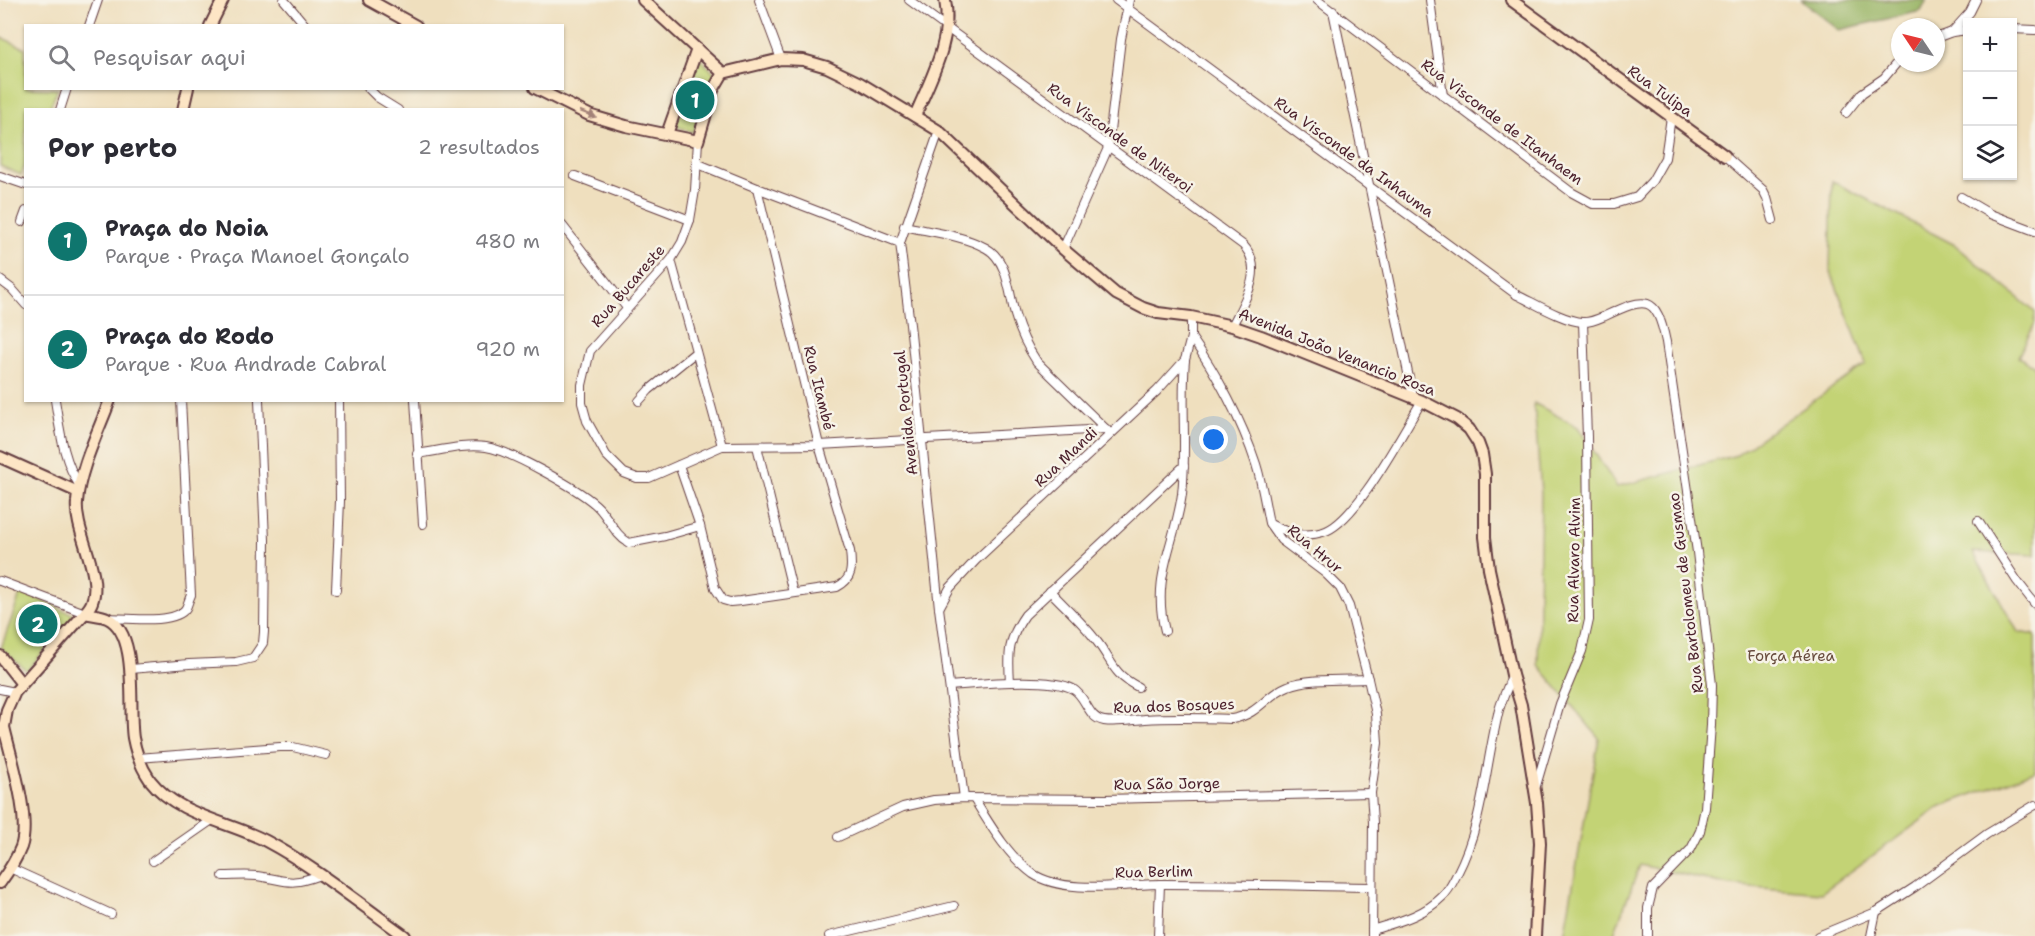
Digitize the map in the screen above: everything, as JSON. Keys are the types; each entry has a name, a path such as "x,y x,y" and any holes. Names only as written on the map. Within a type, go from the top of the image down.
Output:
{"main road":[{"path":"211,24 223,0"},
{"path":"369,0 412,24"},
{"path":"540,90 589,115 626,126 698,141 713,90 723,73 644,0"},
{"path":"915,116 941,51 947,27 945,0"},
{"name":"Rua Tulipa","path":"1511,0 1725,156"},
{"path":"667,134 697,49"},
{"name":"Avenida João Venancio Rosa","path":"723,73 781,59 803,60 826,67 860,83 939,131 1063,249 1116,294 1158,313 1232,326 1417,399 1457,418 1469,429 1478,443 1485,474 1485,537 1489,569 1512,675 1523,714 1535,789 1540,843 1535,936"},
{"path":"183,108 188,90"},
{"path":"0,883 21,846 24,825 21,802 4,744 4,713 18,688 85,613 92,602 95,591 92,571 76,505 92,447 109,402"},
{"path":"0,457 79,489"},
{"path":"85,613 107,618 120,630 131,669 133,738 138,758 153,783 190,810 266,841 320,875 405,936"},
{"path":"0,656 18,688"}],"street":[{"path":"90,24 98,0"},
{"path":"284,0 304,24"},
{"path":"759,0 781,59"},
{"name":"Rua Visconde de Niteroi","path":"909,0 1251,252 1254,265 1253,277 1232,326"},
{"name":"Rua Visconde da Inhauma","path":"1116,0 1128,4 1518,295 1552,312 1583,322"},
{"name":"Rua Visconde de Itanhaem","path":"1317,0 1571,192 1593,204 1614,204 1637,197 1652,182 1665,158 1671,117"},
{"path":"1430,0 1443,96"},
{"path":"1952,32 1970,12 1976,0"},
{"path":"1063,249 1108,148 1128,4"},
{"path":"1269,523 1298,535 1325,532 1347,516 1361,499 1417,399 1367,183 1333,11"},
{"path":"2017,29 2035,30"},
{"path":"1945,35 1963,31"},
{"path":"1846,113 1862,93 1884,78 1891,70"},
{"path":"61,108 66,90"},
{"path":"370,90 395,108"},
{"path":"377,97 381,108"},
{"name":"Avenida Portugal","path":"939,131 904,226 900,243 939,608 964,798"},
{"name":"Rua Bucareste","path":"698,141 695,190 690,220 682,242 670,260 590,351 582,385 582,403 587,421 606,455 624,473 637,478 649,478 722,446"},
{"name":"Rua Tulipa","path":"1725,156 1763,190 1773,220"},
{"path":"696,163 900,243"},
{"path":"0,176 24,184"},
{"path":"575,176 690,220"},
{"name":"Rua Itambé","path":"757,188 819,445 852,564 849,578 837,587 793,593"},
{"path":"1961,197 1990,214 2035,231"},
{"path":"22,222 24,216"},
{"path":"904,226 974,243 988,249 997,257 1007,281 1015,315 1028,349 1037,362 1108,432"},
{"path":"564,228 627,308"},
{"path":"670,260 722,446 819,445 1108,432"},
{"path":"0,280 24,303"},
{"name":"Rua Bartolomeu de Gusmao","path":"1583,322 1596,320 1616,311 1644,303 1651,305 1658,313 1666,342 1695,541 1712,685 1705,808 1700,831 1691,849 1653,888 1648,908 1648,936"},
{"name":"Rua Mandi","path":"939,608 950,588 976,560 1108,432 1157,391 1185,360 1191,337 1191,317"},
{"name":"Rua Alvaro Alvim","path":"1535,789 1560,704 1582,651 1589,620 1583,322"},
{"name":"Rua Hrur","path":"1191,337 1210,366 1243,432 1256,465 1269,523 1273,531 1281,540 1325,573 1340,588 1349,606 1376,714 1378,743 1371,793 1372,933"},
{"path":"639,401 649,390 696,352"},
{"path":"1165,631 1160,612 1161,579 1182,495 1185,360"},
{"path":"55,402 67,462 79,489"},
{"path":"107,618 166,619 178,615 185,609 191,594 181,402"},
{"path":"131,669 236,662 253,658 263,643 265,540 259,402"},
{"path":"336,590 340,501 339,402"},
{"path":"415,402 423,524"},
{"path":"417,454 473,446 499,450 550,475 594,504 618,534 629,543 666,536 700,526"},
{"path":"679,465 700,526 715,588 723,600 741,601 793,593 757,446"},
{"path":"1010,682 1011,639 1026,615 1184,466"},
{"path":"1978,521 2017,581 2035,604"},
{"path":"0,581 85,613"},
{"path":"1050,591 1094,637 1122,679 1138,687"},
{"path":"1372,933 1424,911 1444,896 1450,887 1464,860 1476,827 1498,713 1512,675"},
{"name":"Rua dos Bosques","path":"950,686 1010,682 1053,684 1074,690 1083,698 1092,715 1098,719 1113,722 1146,719 1232,719 1256,711 1277,691 1297,682 1368,680"},
{"path":"0,689 18,688"},
{"path":"138,758 280,747 293,747 326,755"},
{"name":"Rua São Jorge","path":"838,837 903,807 934,800 1371,793"},
{"name":"Rua Berlim","path":"974,799 1013,855 1034,874 1057,884 1099,887 1160,884 1372,887"},
{"path":"1818,936 1876,912 1915,887 1987,834 2035,805"},
{"path":"153,861 212,820"},
{"path":"10,868 111,914"},
{"path":"223,876 258,876 292,883 320,875"},
{"path":"1158,936 1160,884"},
{"path":"830,936 954,906"},
{"path":"1871,936 1876,912"}],"green space":[{"path":"1801,0 1927,0 1921,11 1839,30"},
{"path":"0,37 24,48 24,90 58,90 49,108 24,108 24,168 21,175 0,166"},
{"path":"699,58 717,75 693,132 674,125"},
{"name":"Força Aérea","path":"1832,181 1955,245 2035,312 2035,323 2018,357 2035,366 2035,555 1973,552 2018,632 2035,635 2035,771 1941,806 1821,893 1730,885 1640,865 1613,936 1564,936 1599,738 1538,665 1541,493 1534,403 1578,427 1617,487 1737,455 1866,364 1830,270"},
{"path":"21,592 75,615 27,671 1,648"}],"place":[{"name":"Praça do Noia","path":"695,100"},
{"name":"Praça do Rodo","path":"38,624"}]}
